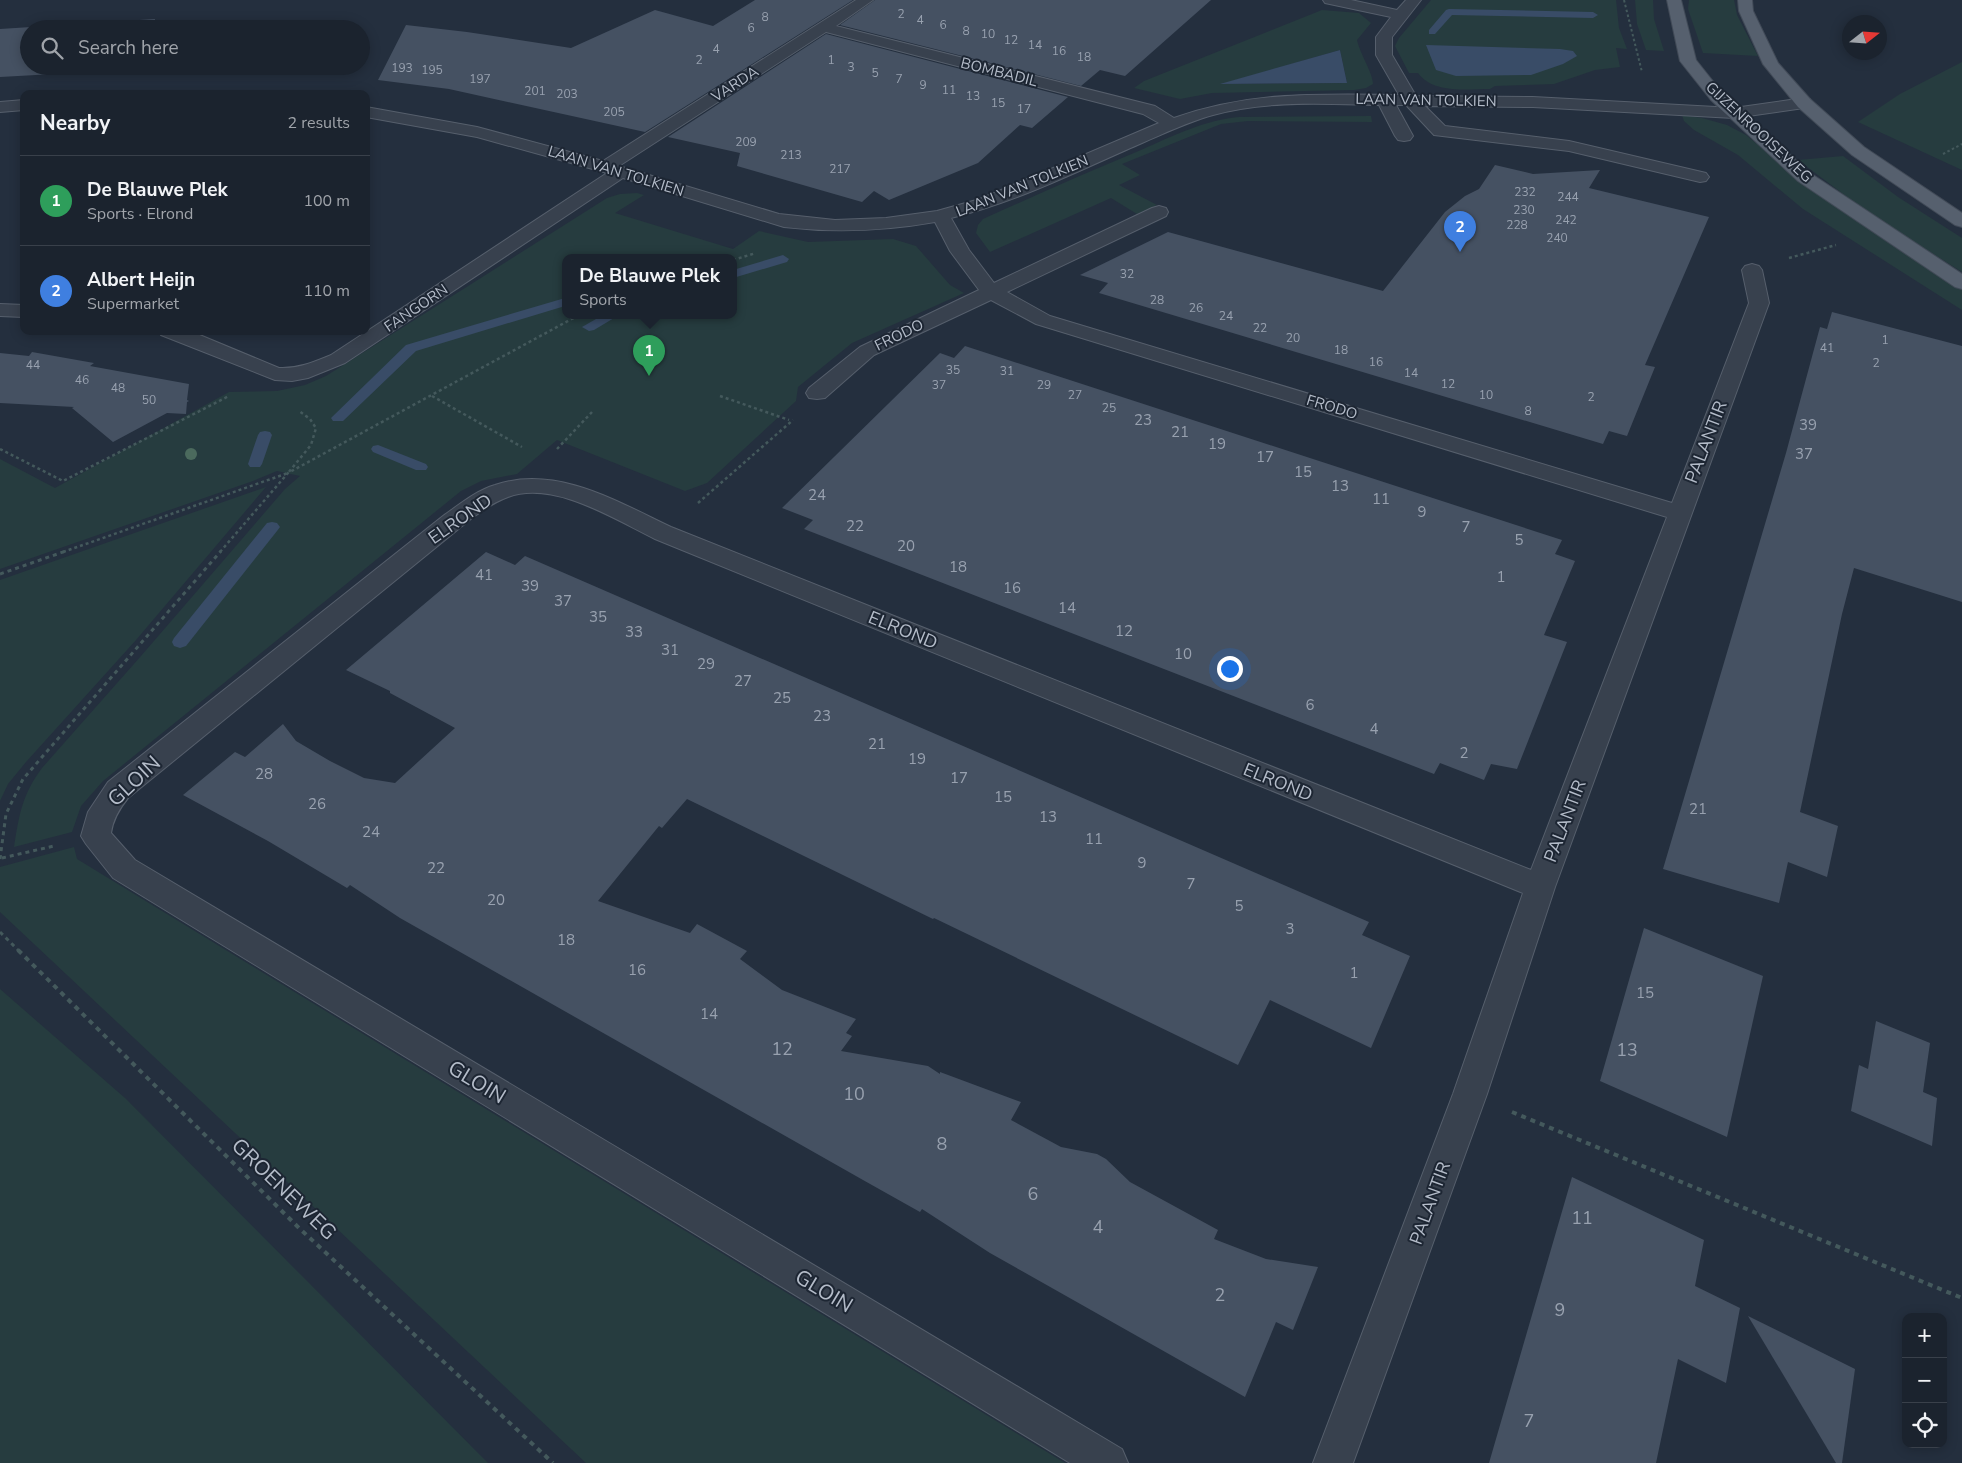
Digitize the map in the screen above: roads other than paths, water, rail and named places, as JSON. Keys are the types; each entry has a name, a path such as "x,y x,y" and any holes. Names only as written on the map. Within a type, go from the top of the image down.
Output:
{"main road":[{"name":"GIJZENROOISEWEG","path":"1674,0 1688,61 1717,97 1804,177 1962,283"},
{"path":"1745,0 1746,12 1771,64 1804,103 1858,151 1962,221"}],"street":[{"name":"VARDA","path":"613,169 866,0"},
{"path":"1330,0 1400,15"},
{"path":"1414,0 1384,37 1384,55 1410,100 1440,131 1569,146 1700,177"},
{"name":"BOMBADIL","path":"823,28 1149,110 1172,124"},
{"name":"LAAN VAN TOLKIEN","path":"1533,102 1655,95 1804,103"},
{"name":"LAAN VAN TOLKIEN","path":"370,112 402,116 474,131 613,169 782,221 812,225 859,225 941,217 986,203 1172,124 1209,111 1250,103 1295,99 1533,102 1734,113 1804,103"},
{"path":"1385,100 1404,136"},
{"path":"0,107 20,105"},
{"name":"FANGORN","path":"181,335 262,370 287,376 312,372 338,360 613,169"},
{"name":"FRODO","path":"817,393 867,350 1160,212"},
{"name":"FRODO","path":"941,217 960,251 990,291 1043,320 1679,513"},
{"name":"PALANTIR","path":"1333,1463 1470,1094 1540,888 1759,303 1752,270"},
{"path":"0,310 20,310"},
{"name":"ELROND","path":"297,645 470,508 505,490 532,485 553,487 573,493 663,533 1540,888"},
{"name":"GLOIN","path":"297,645 118,790 106,805 97,824 96,836 124,869 1108,1463"}],"water":[{"path":"1426,45 1560,49 1573,51 1577,56 1563,64 1531,75 1456,76 1436,70"},
{"path":"1340,50 1347,83 1220,84"}],"waterway":[{"path":"1432,32 1449,12 1593,15"},
{"path":"737,273 783,259"},
{"path":"338,418 411,348 562,303"},
{"path":"589,327 605,319"},
{"path":"255,464 265,435"},
{"path":"378,449 421,467"},
{"path":"180,642 272,527"}],"place":[{"name":"Albert Heijn","path":"1460,252"},
{"name":"De Blauwe Plek","path":"649,376"}]}
